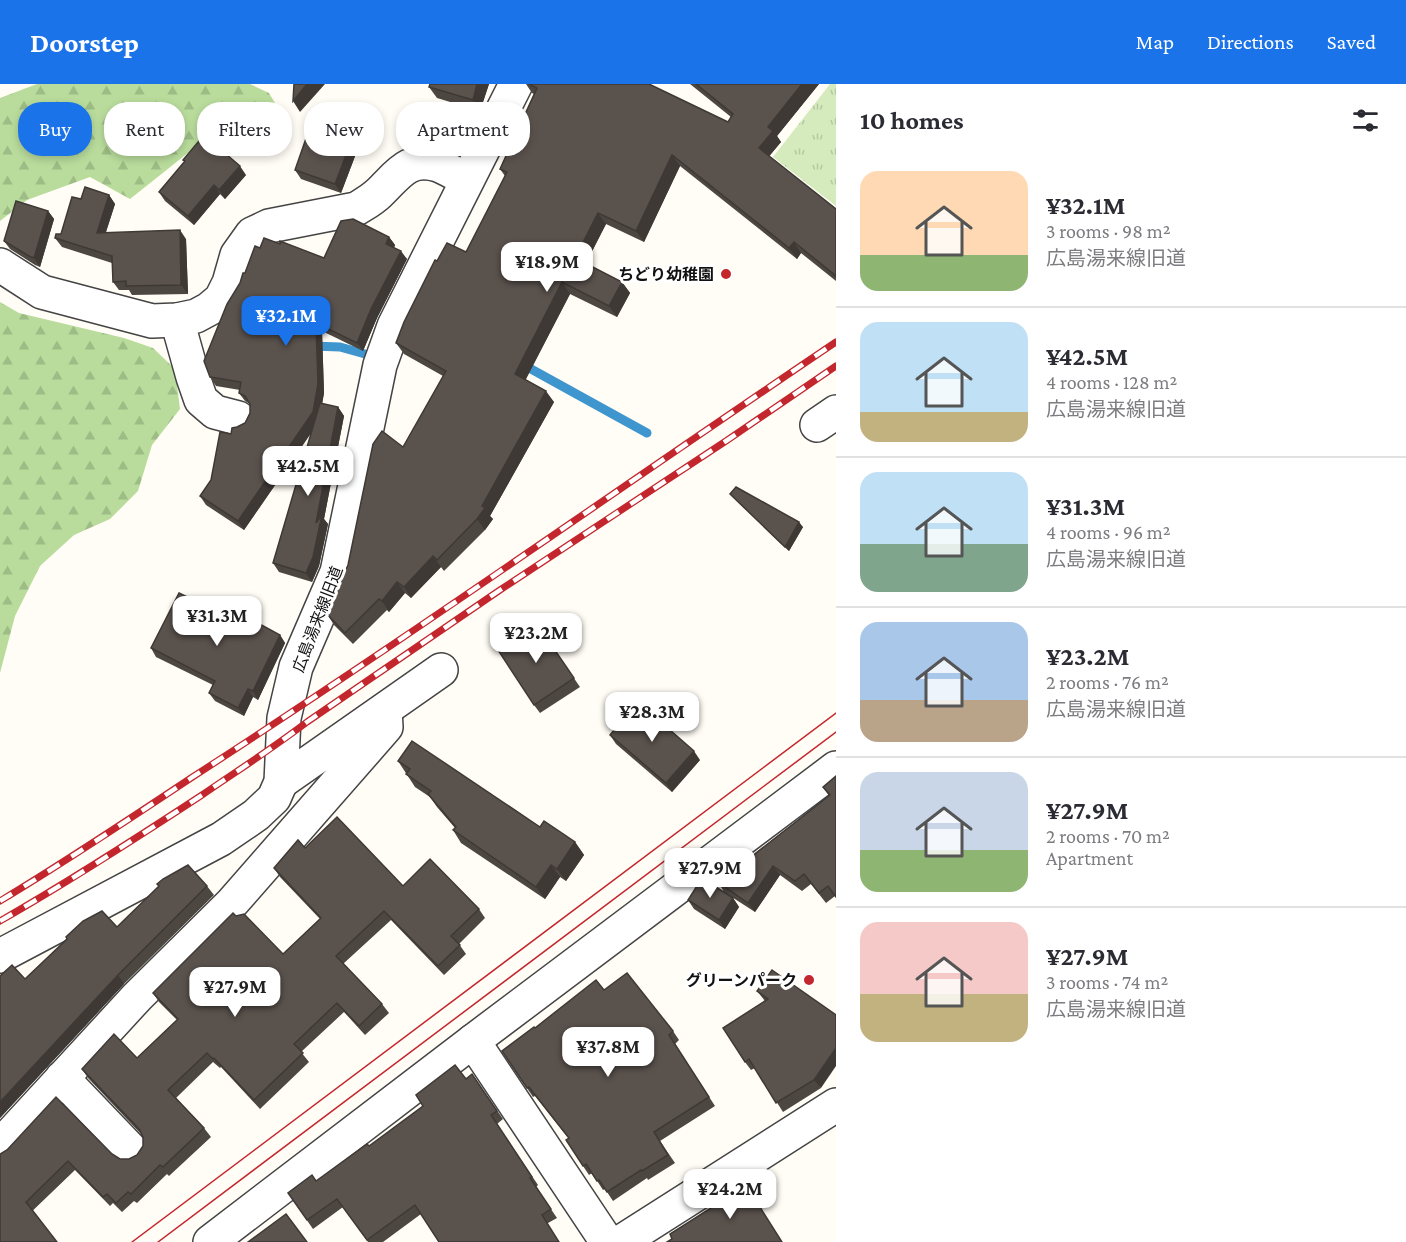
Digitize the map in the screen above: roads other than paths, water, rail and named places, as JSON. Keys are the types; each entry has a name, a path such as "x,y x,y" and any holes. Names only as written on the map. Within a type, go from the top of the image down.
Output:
{"street":[{"name":"広島湯来線旧道","path":"281,782 284,718 296,667 337,572 380,365 394,326 516,84"},
{"path":"0,265 42,291 152,321 177,320 196,316 221,299 229,283 237,255 252,234 269,226 356,209 378,194 395,175 416,163 439,166 467,180"},
{"path":"177,320 192,377 201,400 215,412 237,418"},
{"path":"0,956 221,839 274,798 281,782 441,670"},
{"path":"0,1146 137,997 231,904 386,727 385,710"},
{"path":"210,1242 836,768"},
{"path":"473,1041 607,1242"},
{"path":"62,1078 131,1150"},
{"path":"621,1242 836,1105"}],"waterway":[{"path":"312,346 340,347 365,354"},
{"path":"522,364 647,433"}],"tram line":[{"path":"132,1242 836,713"},
{"path":"158,1242 836,732"}],"railway":[{"path":"0,901 96,841 354,671 836,342"},
{"path":"0,921 102,860 202,795 500,590 836,366"}],"place":[{"name":"ちどり幼稚園","path":"726,274"},
{"name":"グリーンパーク","path":"809,980"}]}
